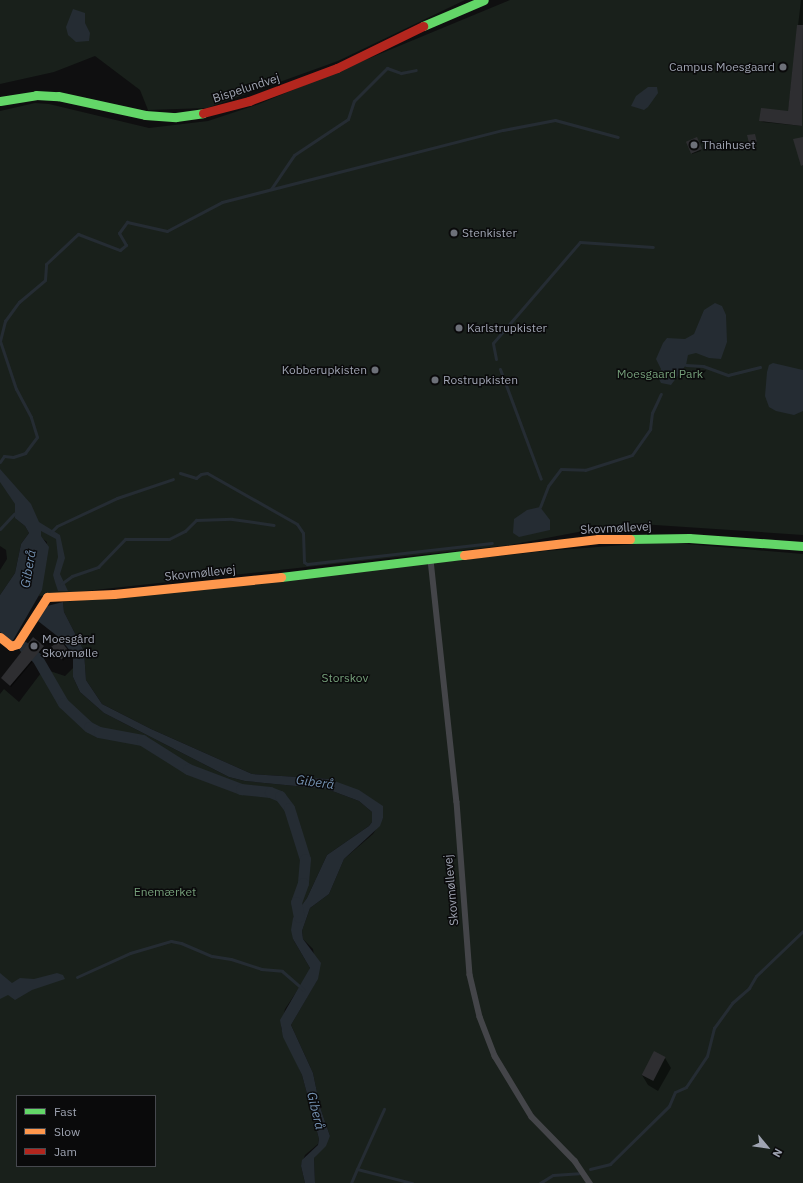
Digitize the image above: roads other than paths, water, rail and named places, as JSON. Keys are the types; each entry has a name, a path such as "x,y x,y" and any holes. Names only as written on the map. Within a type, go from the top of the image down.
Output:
{"street":[{"name":"Bispelundvej","path":"0,101 36,94 58,96 145,115 176,117 209,112 249,101 337,68 396,37 484,0"},
{"name":"Skovmøllevej","path":"0,637 11,646 14,646 42,601 51,597 114,594 219,584 635,537 689,538 803,546"}],"lane":[{"name":"Skovmøllevej","path":"431,559 457,802 470,975 480,1018 495,1056 532,1117 575,1161 590,1183"}],"water":[{"path":"73,9 85,13 85,23 90,33 89,41 76,42 68,35 66,27"},
{"path":"648,87 657,87 658,93 648,107 644,110 631,106 636,96"},
{"path":"715,303 722,306 726,315 727,342 721,359 709,358 696,353 688,355 686,365 671,385 661,383 658,377 661,369 656,359 663,343 667,338 685,339 694,334 704,310"},
{"path":"773,363 803,370 803,411 794,415 776,411 769,407 765,396 767,372 769,365"},
{"name":"Giberå","path":"0,469 31,504 39,522 60,535 65,558 60,574 68,591 58,591 53,575 58,557 56,539 41,531 41,536 49,547 42,590 12,642 0,632 0,595 15,573 21,544 29,533 25,526 15,518 15,504 0,482"},
{"path":"540,507 550,520 550,530 519,537 513,533 514,519 527,510"},
{"name":"Giberå","path":"63,602 64,612 84,651 86,680 102,704 151,729 252,774 329,779 359,790 383,806 383,818 380,826 344,859 329,894 310,908 302,931 303,939 321,963 318,979 291,1025 313,1073 320,1107 330,1136 326,1146 314,1158 315,1183 305,1183 301,1166 302,1160 318,1145 319,1139 302,1075 283,1037 280,1020 310,968 293,939 291,930 293,918 307,898 327,855 369,826 372,822 372,812 359,801 327,789 245,781 229,777 104,713 80,692 73,677 73,655 61,639 38,621 43,607"},
{"path":"0,973 12,983 20,978 34,979 57,973 63,975 65,979 32,990 15,1000 8,995 0,999"}],"waterway":[{"path":"271,189 294,155 348,119 354,101 387,68 401,73 416,70"},
{"path":"0,462 4,456 13,457 25,453 37,437 31,417 16,389 0,341 5,321 19,302 45,280 46,264 78,234 120,250 126,245 119,233 127,222 167,231 222,202 503,130 555,120 618,137"},
{"path":"496,359 493,343 580,242 653,247"},
{"path":"686,365 703,366 728,375 760,367"},
{"path":"500,369 541,479"},
{"path":"540,507 548,486 561,469 585,470 632,455 650,429 652,413 661,394"},
{"path":"180,473 196,478 201,474 207,473 297,524 303,533 304,562 307,564 492,543"},
{"path":"51,532 57,526 117,498 173,479"},
{"path":"0,529 14,514"},
{"path":"61,584 72,576 98,567 125,539 169,539 185,531 196,520 232,519 274,525"},
{"path":"24,647 37,658 63,703 89,727 99,732 142,740 188,769 241,789 270,792 280,796 289,808 305,859 303,883 296,902 299,917"},
{"path":"590,1169 610,1164 669,1106 675,1092 686,1087 707,1056 714,1028 732,1003 749,988 756,976 803,931"},
{"path":"77,977 130,953 171,941 181,943 212,956 231,959 261,969 282,971 303,989"},
{"path":"357,1169 384,1109"},
{"path":"351,1183 357,1169 412,1183"},
{"path":"540,1183 553,1175 579,1173"}],"place":[{"name":"Campus Moesgaard","path":"783,67"},
{"name":"Thaihuset","path":"694,145"},
{"name":"Stenkister","path":"454,233"},
{"name":"Karlstrupkister","path":"459,328"},
{"name":"Kobberupkisten","path":"375,370"},
{"name":"Rostrupkisten","path":"435,380"},
{"name":"Moesgård Skovmølle","path":"34,646"}],"park label":[{"name":"Moesgaard Park","path":"660,374"},
{"name":"Storskov","path":"345,678"},
{"name":"Enemærket","path":"165,892"}]}
